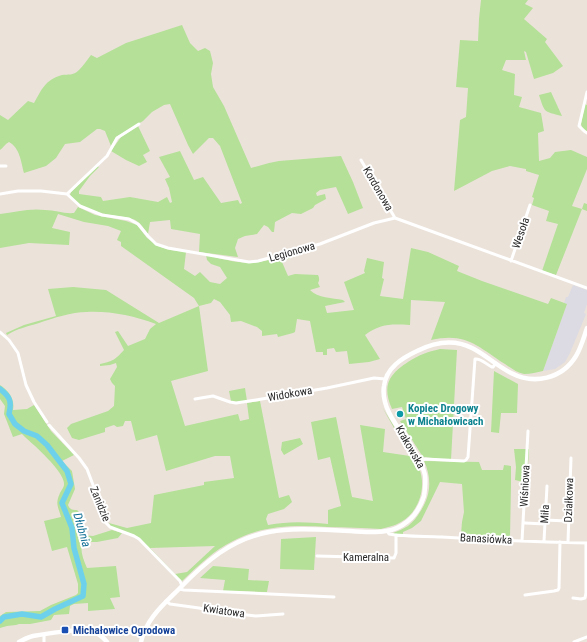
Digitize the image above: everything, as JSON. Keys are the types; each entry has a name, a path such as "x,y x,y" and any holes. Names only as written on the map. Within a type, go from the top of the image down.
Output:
{"main road":[{"path":"385,380 392,368 400,361 418,350 438,343 451,342 465,345 477,350 510,373 522,378 538,379 551,377 561,372 575,358 587,328"},
{"name":"Krakowska","path":"141,642 150,621 166,601 217,554 235,543 271,531 294,529 369,532 387,531 399,527 412,518 420,507 426,484 420,462 386,408 383,396 385,380"},
{"path":"19,642 32,636 87,630 100,635 107,642"}],"street":[{"path":"587,92 579,126 587,133"},
{"path":"0,194 41,191 67,194 107,156 117,138 139,124"},
{"name":"Kordonowa","path":"361,160 395,218"},
{"path":"0,166 6,166"},
{"name":"Legionowa","path":"67,194 80,206 102,215 129,219 138,224 156,244 168,248 250,262 320,244 374,223 395,218"},
{"name":"Wesoła","path":"511,261 530,205"},
{"path":"395,218 587,288"},
{"name":"Zanidzie","path":"0,332 10,340 18,353 26,385 34,402 48,424 87,469 106,523 110,527 139,539 180,581 180,587"},
{"path":"420,462 425,459 466,460 468,456 475,359 477,358 492,367 496,363"},
{"name":"Widokowa","path":"195,399 213,396 236,403 327,388 374,378 385,380"},
{"name":"Wiśniowa","path":"522,541 528,431"},
{"name":"Działkowa","path":"568,542 571,458"},
{"name":"Miła","path":"544,541 547,486"},
{"path":"525,523 567,521"},
{"name":"Banasiówka","path":"387,531 396,536 586,543"},
{"name":"Kameralna","path":"317,556 394,558 396,553 396,536"},
{"path":"525,595 554,591 559,588 560,542"},
{"path":"573,598 585,598 586,543"},
{"path":"180,587 184,590 334,597"},
{"name":"Kwiatowa","path":"166,601 170,604 256,616 283,614"},
{"path":"44,635 44,642"},
{"path":"574,642 587,637"}],"shaded area":[{"path":"573,285 587,290 587,304 584,313 586,314 565,362 555,369 543,371 567,304 564,303 566,297 568,297"}],"green space":[{"path":"481,0 528,0 525,4 533,8 524,19 547,39 545,42 563,66 553,73 534,79 526,52 524,51 526,60 506,60 502,70 515,74 514,95 522,97 519,107 541,113 544,131 538,133 539,161 550,158 555,152 571,150 587,157 587,169 572,206 582,209 556,275 542,271 558,224 546,221 549,211 532,205 534,198 532,197 539,175 526,171 526,169 510,166 492,171 454,191 460,120 466,117 468,88 456,87 460,40 478,41"},
{"path":"182,25 190,43 198,51 205,48 210,51 213,63 211,74 213,87 224,106 251,168 279,161 341,156 363,208 348,214 336,187 320,190 316,193 317,196 325,194 326,199 301,214 292,213 275,222 274,232 264,225 257,234 238,239 235,248 238,257 199,252 200,234 171,229 170,220 150,222 148,234 135,220 94,211 75,201 70,195 71,192 97,166 99,167 90,176 79,191 79,194 101,197 103,201 130,197 158,202 167,197 170,203 172,202 169,188 165,179 170,177 159,157 180,151 194,180 203,177 221,203 238,200 240,204 242,203 220,146 213,138 209,138 193,154 170,104 164,105 152,112 143,121 116,137 111,146 105,131 97,129 80,142 65,144 56,158 46,166 24,173 20,156 13,145 9,142 0,150 0,115 8,120 28,101 34,103 39,93 48,82 56,77 77,72 91,55 97,58 126,43"},
{"path":"551,92 562,116 548,112 542,105 539,95"},
{"path":"585,104 587,105 587,132 581,124"},
{"path":"138,126 150,151 143,155 147,162 139,166 111,151 121,137"},
{"path":"584,203 587,204 587,211 582,209"},
{"path":"78,207 95,215 126,221 137,225 147,238 158,246 170,250 186,252 184,269 195,276 200,272 210,282 220,284 227,278 220,267 211,264 207,260 206,255 232,261 253,263 293,253 294,256 282,262 288,276 295,274 318,275 318,283 320,287 310,290 313,293 343,300 345,302 325,306 327,313 354,310 344,282 365,273 364,271 367,258 384,262 382,278 384,279 380,296 403,299 411,248 428,252 459,266 457,271 482,281 548,304 551,298 567,304 543,371 527,374 519,373 479,346 462,339 443,338 431,340 445,302 411,300 410,325 398,324 382,326 365,335 380,359 369,362 349,364 347,351 336,352 334,348 327,349 327,355 323,355 323,352 316,352 310,321 297,319 295,332 293,333 278,337 277,334 262,336 262,331 257,327 241,321 231,322 230,315 220,302 214,299 211,303 199,306 194,298 121,246 121,242 117,240 121,231 108,226 84,222 58,214 52,228 70,232 69,245 29,243 0,248 0,214 22,210 49,210 74,213"},
{"path":"73,287 106,290 159,323 199,306 208,371 171,381 185,426 238,414 240,421 249,419 247,403 260,401 279,498 289,495 292,502 284,509 268,514 266,519 268,525 298,522 328,524 328,510 341,506 330,457 318,460 311,422 336,417 352,497 373,501 360,425 385,429 383,452 410,456 382,407 415,458 421,475 422,491 417,506 413,512 399,523 381,529 291,526 256,532 233,541 219,549 182,581 173,574 138,537 111,527 109,523 127,528 151,523 154,495 204,485 204,482 234,478 230,456 215,456 166,471 157,435 136,441 131,421 125,421 123,426 117,427 114,425 105,428 105,432 79,440 72,438 67,428 71,424 108,411 114,406 115,386 110,379 117,367 116,363 100,366 100,364 114,360 124,350 115,332 118,331 128,346 145,339 150,329 156,324 131,316 114,313 81,312 57,317 18,329 7,335 6,333 24,325 56,316 48,289","holes":["215,546 187,572 175,574 150,548"]},
{"path":"440,349 457,350 451,460 423,457 400,421 406,419 402,407 392,409 387,394 389,382 401,367 420,356"},
{"path":"494,371 518,384 517,413 501,413 499,433 491,432"},
{"path":"0,385 11,396 13,410 27,409 34,405 51,431 74,455 62,461 72,471 75,489 68,505 71,509 79,512 74,517 78,522 82,535 93,536 112,530 122,533 118,538 97,542 82,542 81,545 82,555 87,568 116,566 120,597 110,598 115,609 88,611 88,603 74,604 70,606 69,614 54,615 51,620 0,628 0,616 6,612 40,611 76,595 78,593 78,584 67,547 52,551 44,521 61,517 57,503 58,497 64,486 63,480 49,460 22,434 13,437 4,414 5,406 0,399"},
{"path":"245,388 247,401 231,401 229,391"},
{"path":"300,438 303,444 284,455 281,450 282,442"},
{"path":"514,449 529,449 527,483 515,480 516,467"},
{"path":"424,461 479,462 482,470 503,470 504,465 511,466 510,538 461,534 464,512 462,484 440,482 421,521 412,528 403,532 403,534 394,534 393,533 408,526 424,506 428,493 429,480 427,467"},
{"path":"316,537 314,570 280,569 281,539"},
{"path":"213,566 249,569 248,580 269,581 267,592 223,591 225,580 200,578"}],"waterway":[{"name":"Dłubnia","path":"0,389 6,394 10,402 9,414 15,424 24,431 37,436 47,445 67,471 71,484 62,503 72,528 74,548 84,584 83,596 41,617 22,614 4,617 0,621"}],"place":[{"name":"Kopiec Drogowy w Michałowicach","path":"400,414"},
{"name":"Michałowice Ogrodowa","path":"65,630"}]}
